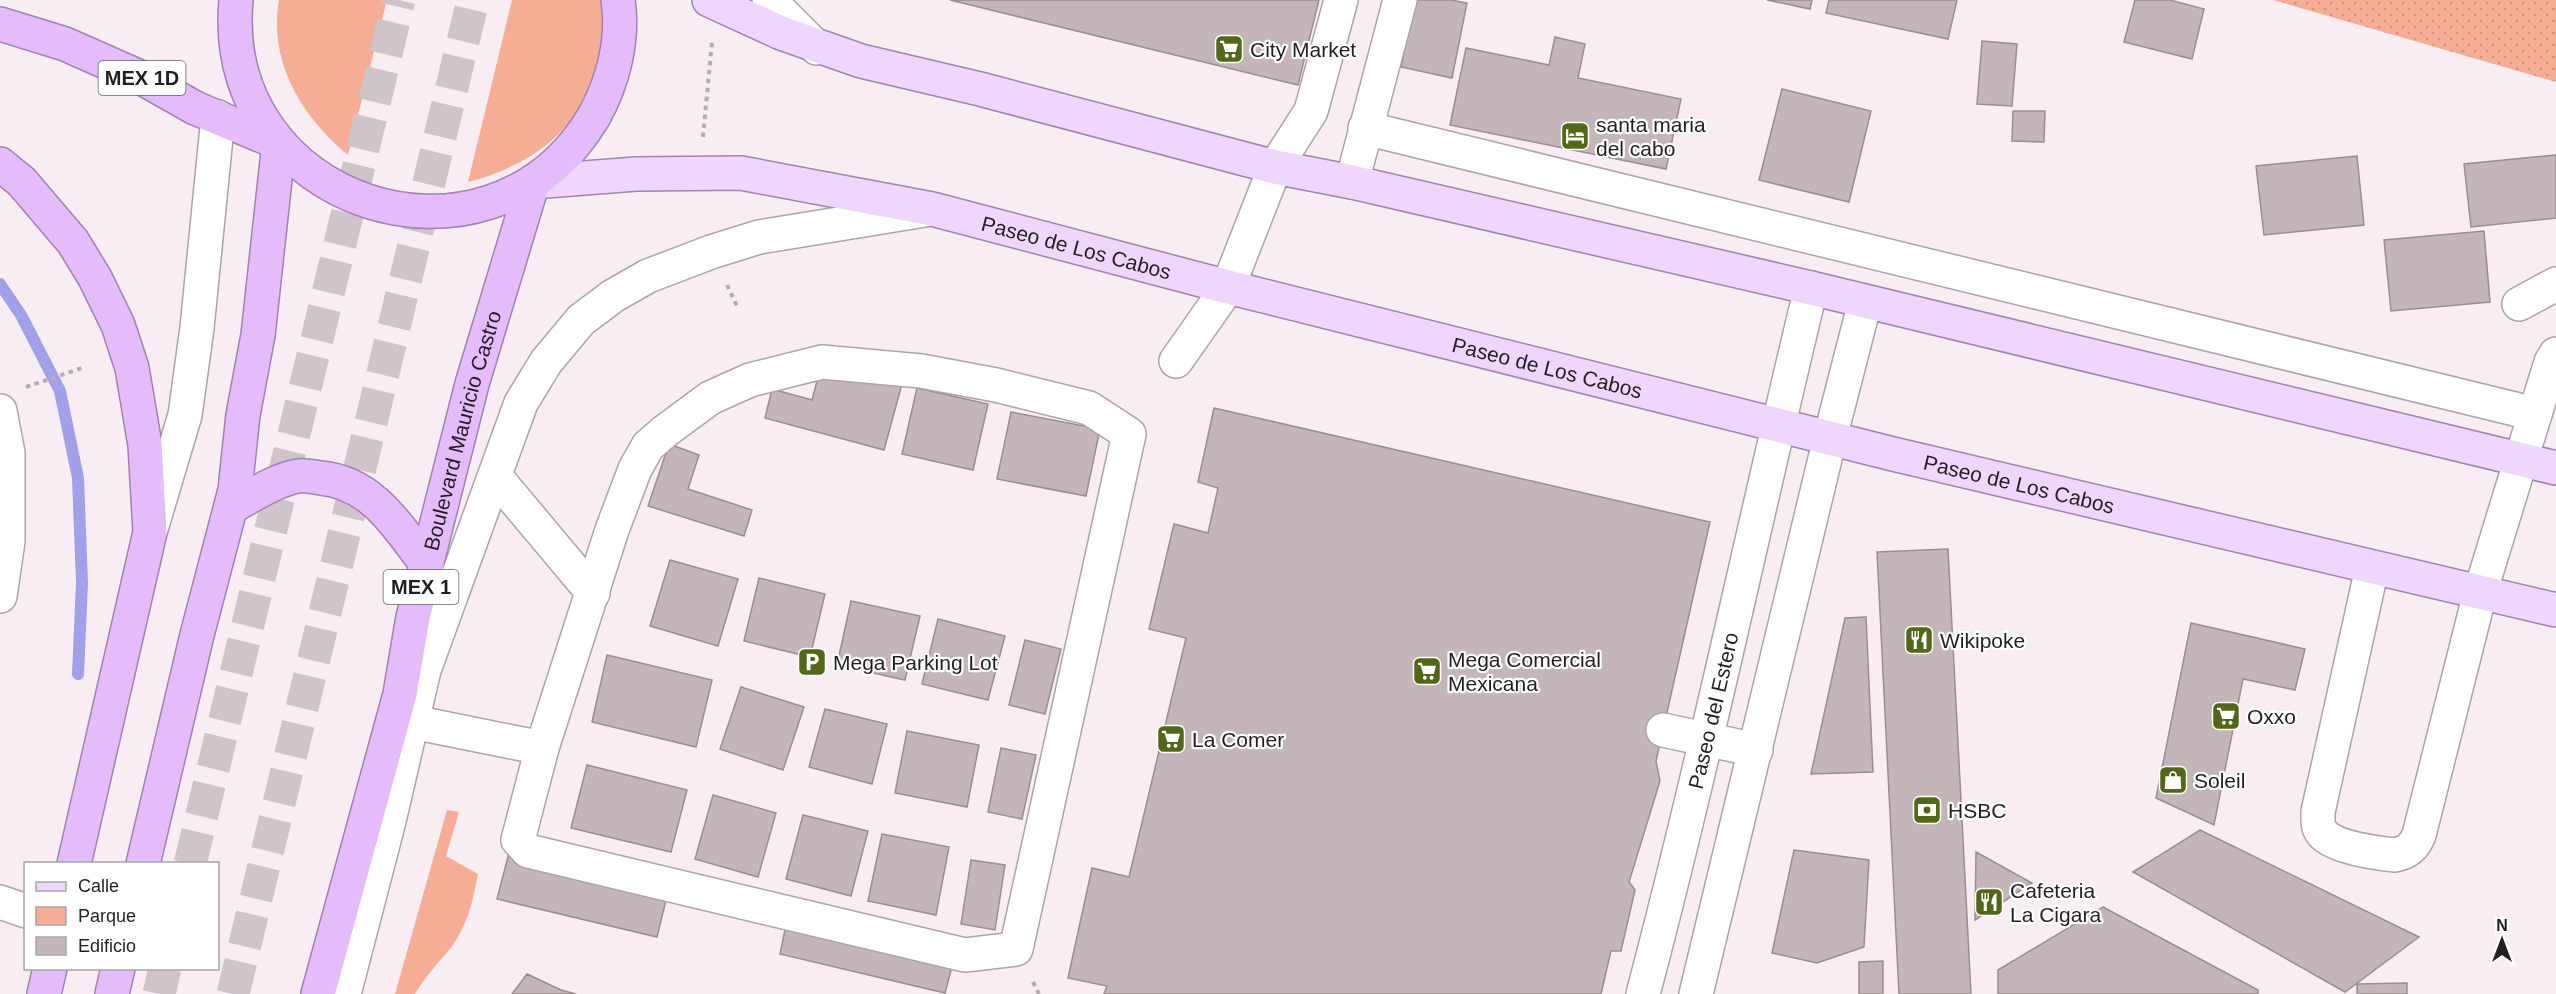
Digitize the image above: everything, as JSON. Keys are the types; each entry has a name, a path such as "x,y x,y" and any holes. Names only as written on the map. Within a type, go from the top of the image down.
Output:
{"highway":[{"path":"236,0 234,20 238,54 246,86 260,116 279,143 305,170 336,190 370,204 406,212 444,212 478,206 506,197 533,182 560,160 582,135 600,106 612,74 619,42 618,0"},
{"name":"MEX 1D","path":"0,24 64,44 142,78 195,108 279,143"},
{"path":"142,862 197,635 235,490 243,415 258,335 279,143"},
{"path":"0,164 22,182 73,242 90,269 118,325 132,368 145,445 150,532 74,862"},
{"name":"Boulevard Mauricio Castro","path":"318,994 400,694 413,616 472,384 533,182"},
{"path":"231,507 267,488 299,476 340,480 368,496 391,518 427,565"},
{"path":"44,994 50,970"},
{"path":"112,994 118,970"}],"main road":[{"path":"709,0 754,22 817,48 861,61 980,89 1275,166 1811,288 2556,468"},
{"name":"Paseo de Los Cabos","path":"533,182 636,174 741,173 932,209 1228,287 1830,438 2556,610"}],"street":[{"path":"769,0 817,48"},
{"path":"1176,361 1228,287 1275,166 1311,111 1341,0"},
{"path":"1352,182 1400,0"},
{"path":"150,532 185,415 197,328 218,117"},
{"path":"1365,128 2535,414"},
{"path":"344,994 424,670 521,404 546,362 581,320 613,296 648,276 759,237 932,209"},
{"path":"2519,304 2556,284"},
{"name":"Paseo del Estero","path":"1643,994 1708,739 1811,288"},
{"path":"1696,994 1865,302"},
{"path":"2372,568 2317,825 2322,834 2334,843 2380,854 2395,855 2405,853 2414,846 2419,835 2480,593 2551,362 2556,354"},
{"path":"822,363 921,371 996,385 1089,408 1129,434 1016,949 965,955 528,851 518,840 518,834 542,748 593,593 634,469 648,447 664,432 710,398 750,380 822,363"},
{"path":"0,411 8,453 4,487 8,541 0,596"},
{"path":"495,476 593,593"},
{"path":"413,722 542,748"},
{"path":"1663,730 1756,750"},
{"path":"1676,870 1724,882"},
{"path":"0,902 24,910"}],"path":[{"path":"703,142 712,35"},
{"path":"39,382 82,368"}],"green space":[{"path":"279,0 387,0 348,155 316,123 292,86 279,45 277,23"},
{"path":"512,0 603,0 603,34 598,66 573,118 553,139 529,157 501,171 468,182"},
{"path":"2273,0 2556,0 2556,82"},
{"path":"447,810 459,812 446,856 478,874 471,904 456,941 415,994 395,994"}],"building":[{"name":"City Market","path":"950,0 1319,0 1298,85"},
{"path":"1415,0 1451,0 1467,3 1452,78 1401,67"},
{"path":"1767,0 1812,0 1810,9"},
{"path":"1829,0 1957,0 1948,39 1826,13"},
{"path":"2135,0 2170,0 2204,9 2192,59 2124,42"},
{"path":"1555,37 1585,44 1578,78 1681,99 1666,169 1450,125 1466,48 1549,65"},
{"path":"1982,41 2017,44 2012,106 1977,104"},
{"path":"1782,89 1871,111 1849,202 1759,180"},
{"path":"2013,111 2045,111 2044,142 2012,141"},
{"path":"2556,155 2556,218 2471,227 2464,164"},
{"path":"2357,156 2364,225 2264,235 2256,166"},
{"path":"2484,231 2490,302 2391,311 2384,240"},
{"path":"822,362 902,384 884,450 765,418 772,389 812,400"},
{"path":"917,388 988,404 973,470 902,454"},
{"name":"Mega Comercial Mexicana","path":"1214,408 1710,522 1656,761 1660,781 1629,882 1635,890 1621,951 1611,951 1601,994 1104,994 1107,986 1068,978 1092,868 1129,877 1186,638 1149,629 1174,524 1208,533 1218,488 1198,482"},
{"path":"1011,412 1100,429 1086,496 997,479"},
{"path":"669,444 699,455 688,489 752,510 744,536 648,506"},
{"path":"1948,549 1971,994 1899,994 1877,552"},
{"path":"670,560 738,579 718,646 650,626"},
{"path":"759,578 825,594 810,657 744,641"},
{"path":"851,601 920,616 905,680 837,665"},
{"path":"1866,617 1873,772 1811,774 1845,618"},
{"path":"938,619 1005,636 988,700 922,684"},
{"path":"2191,623 2305,649 2295,690 2243,679 2214,825 2156,798"},
{"path":"1025,640 1061,649 1045,714 1009,705"},
{"path":"607,655 712,680 696,747 592,722"},
{"path":"741,687 804,707 783,770 720,749"},
{"path":"825,709 887,724 872,784 809,767"},
{"path":"907,731 979,745 967,807 895,793"},
{"path":"1001,748 1036,755 1022,819 988,812"},
{"path":"587,765 687,790 671,852 571,828"},
{"path":"713,795 776,813 758,877 695,859"},
{"path":"803,815 868,831 851,896 786,879"},
{"path":"2200,830 2419,937 2345,992 2133,872"},
{"path":"882,834 949,847 936,915 868,901"},
{"path":"1794,850 1869,860 1864,947 1817,963 1772,953"},
{"name":"Cafeteria La Cigara","path":"1976,852 2032,883 1975,920"},
{"path":"509,853 668,892 657,937 497,899"},
{"path":"971,860 1005,865 995,930 961,924"},
{"path":"2103,907 2258,990 2258,994 1998,994 1998,970"},
{"path":"787,920 954,959 945,993 780,954"},
{"path":"1883,961 1883,994 1859,994 1859,962"},
{"path":"527,974 561,990 576,994 512,994"},
{"path":"2407,983 2407,994 2357,994 2357,984"}],"waterway":[{"path":"0,284 21,315 60,391 78,478 82,583 78,674"}],"tunnel":[{"path":"190,862 399,0"},
{"path":"233,994 473,0"},
{"path":"159,994 165,970"}],"place":[{"name":"City Market","path":"1229,49"},
{"name":"santa maria del cabo","path":"1575,136"},
{"name":"Wikipoke","path":"1919,640"},
{"name":"Mega Parking Lot","path":"812,662"},
{"name":"Mega Comercial Mexicana","path":"1427,671"},
{"name":"Oxxo","path":"2226,716"},
{"name":"La Comer","path":"1171,739"},
{"name":"Soleil","path":"2173,780"},
{"name":"HSBC","path":"1927,810"},
{"name":"Cafeteria La Cigara","path":"1989,902"}]}
